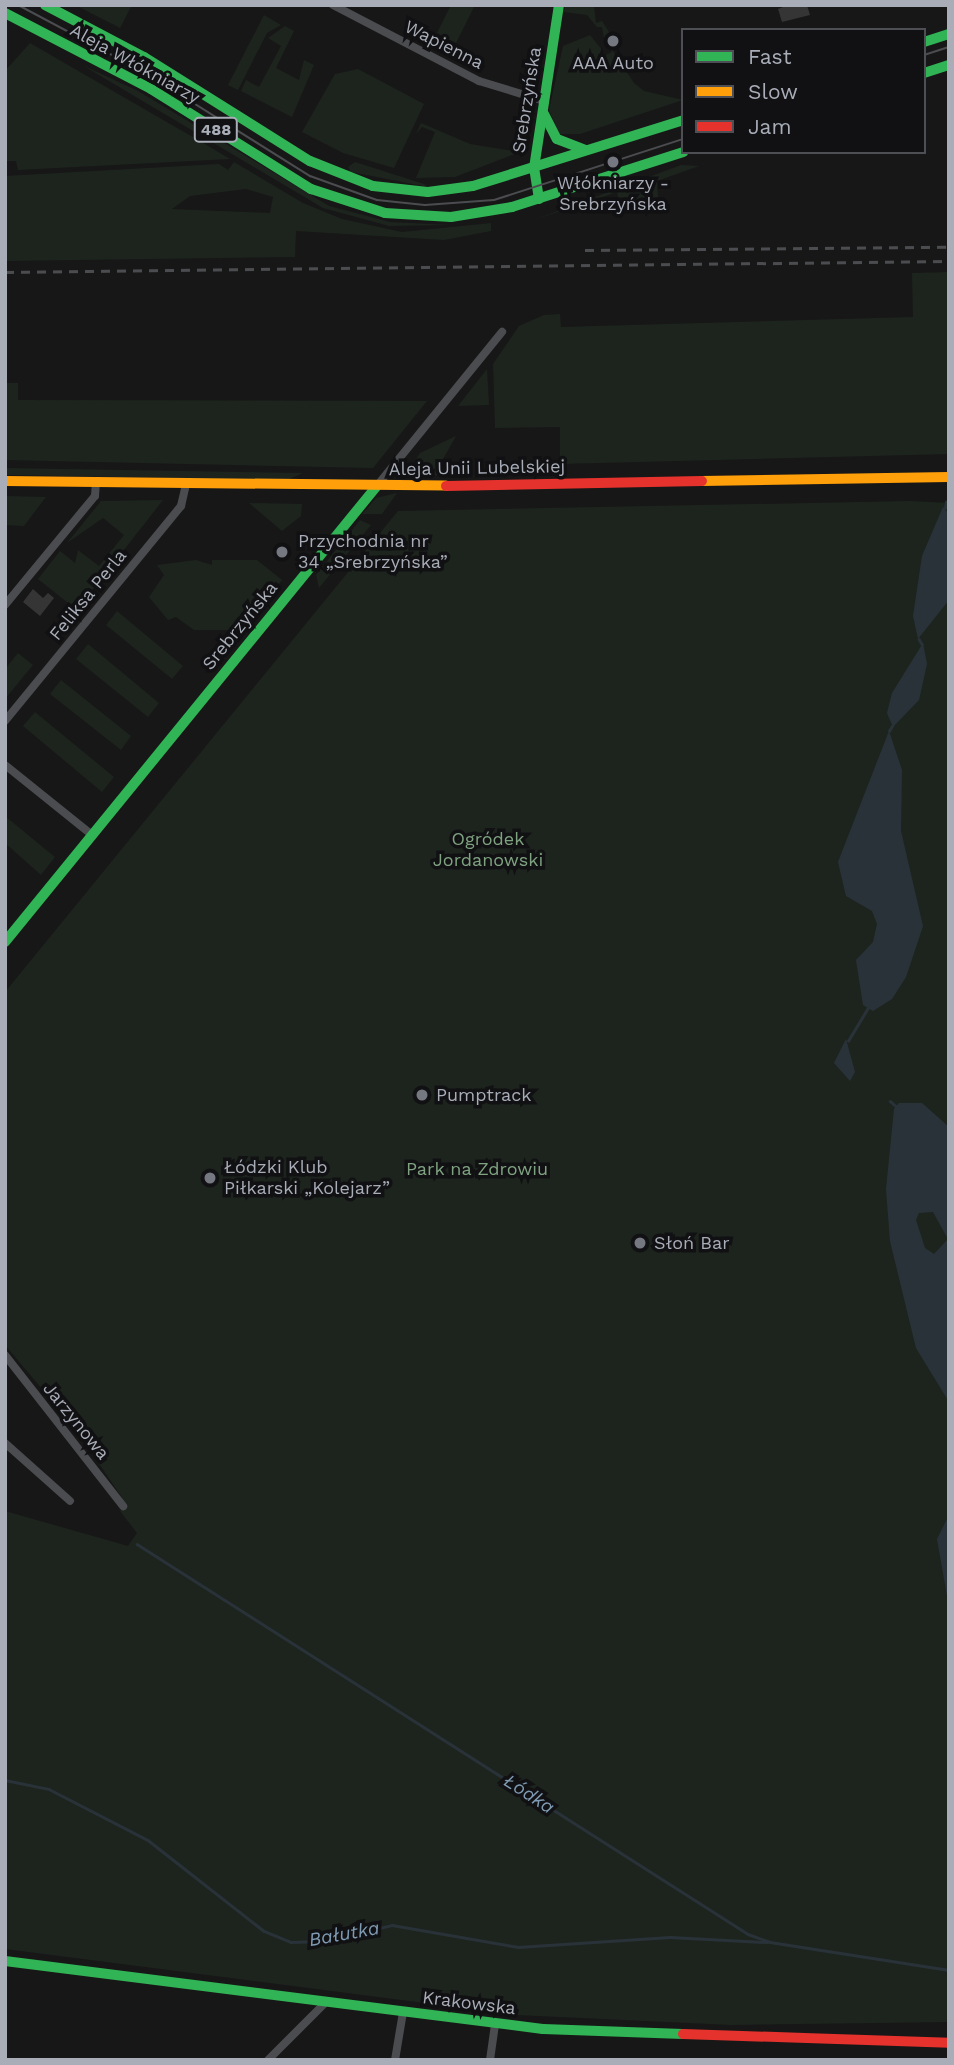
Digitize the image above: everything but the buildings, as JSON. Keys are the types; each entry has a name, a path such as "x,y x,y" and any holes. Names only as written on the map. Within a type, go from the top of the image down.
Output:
{"main road":[{"name":"Aleja Włókniarzy","path":"46,5 144,57 317,165 359,183 439,191 534,168 681,121"},
{"name":"Srebrzyńska","path":"539,199 534,168 559,5"},
{"name":"Aleja Włókniarzy","path":"5,13 151,89 297,182 345,203 437,217 539,199 681,153"},
{"path":"926,41 949,34"},
{"path":"926,72 949,65"},
{"path":"544,106 557,139 586,150"},
{"name":"Aleja Unii Lubelskiej","path":"5,481 376,487 949,477"},
{"name":"Srebrzyńska","path":"8,934 376,487"},
{"name":"Krakowska","path":"5,1961 495,2024 932,2040 949,2043"},
{"name":"Krakowska","path":"932,2040 949,2037"}],"street":[{"name":"Wapienna","path":"333,5 479,81 544,106"},
{"name":"Srebrzyńska","path":"376,487 502,332"},
{"path":"5,605 94,496 96,482"},
{"name":"Feliksa Perla","path":"5,721 181,506 186,484"},
{"path":"5,765 92,835"},
{"name":"Jarzynowa","path":"5,1355 122,1506"},
{"path":"5,1443 70,1501"},
{"path":"268,2060 326,2002"},
{"path":"395,2060 403,2012"},
{"path":"489,2060 495,2024"}],"green space":[{"path":"75,5 132,5 120,28"},
{"path":"451,5 475,5 456,43 437,33"},
{"path":"565,5 594,5 596,23 602,21 611,35 605,39 634,83 644,91 681,101 580,134 559,134 549,110 563,46 590,35 606,55 612,52 604,38 602,27 597,27 587,15 564,12"},
{"path":"264,15 281,25 267,33 238,90 228,85"},
{"path":"285,26 294,31 276,68 299,80 304,60 314,65 292,117 241,91 246,80 259,87 281,46 268,38"},
{"path":"30,43 230,159 18,170 16,161 5,161 5,71"},
{"path":"82,65 138,91 329,206 390,222 450,225 389,226 323,208"},
{"path":"358,69 424,104 394,168 343,153 302,132 335,74"},
{"path":"421,123 470,144 520,152 455,177 416,178 435,132 422,127 416,134"},
{"path":"234,162 303,203 342,219 402,232 491,223 491,231 444,240 296,231 295,257 5,261 5,176 219,164 228,170","holes":["246,189 273,197 270,213 172,209 190,196"]},
{"path":"355,162 427,185 504,169 423,186 351,172 348,167"},
{"path":"681,165 699,166 657,181 658,197 620,205 617,192 531,221"},
{"path":"949,272 949,454 560,464 560,427 495,428 493,364 519,326 544,315 560,314 561,327 913,317 912,273"},
{"path":"487,369 489,405 458,406"},
{"path":"5,383 18,383 18,400 427,401 373,468 5,460"},
{"path":"456,436 438,468 464,469 475,477 406,474 420,453"},
{"path":"5,468 303,473 287,480 5,475"},
{"path":"397,493 382,514 362,514 376,498"},
{"path":"5,496 46,497 24,526 5,525"},
{"path":"163,500 77,610 38,579 60,551 75,563 78,550 99,566 124,535 103,518 67,543 101,501"},
{"name":"Park na Zdrowiu","path":"911,501 949,503 949,2022 731,2025 517,2015 5,1949 5,1511 128,1546 137,1533 120,1511 125,1506 121,1496 75,1428 5,1345 5,992 398,511"},
{"path":"249,503 302,504 301,516 282,531"},
{"path":"360,520 371,525 319,588 316,575"},
{"path":"196,560 212,565 212,560 257,560 282,580 241,630 194,630 176,617 168,620 149,597 164,575 157,565"},
{"path":"117,611 183,666 172,679 106,625"},
{"path":"88,644 159,703 148,717 76,659"},
{"path":"18,653 33,665 5,699 5,669"},
{"path":"61,680 131,736 121,750 50,694"},
{"path":"35,712 114,777 102,792 23,726"},
{"path":"5,816 55,857 41,875 5,843"}],"shaded area":[{"path":"943,507 949,514 949,600 918,639 913,616 922,556"},
{"path":"923,643 927,664 919,700 893,727 887,713 892,693"},
{"path":"889,731 902,770 901,831 923,926 906,977 892,999 873,1011 863,1005 856,960 873,942 877,924 872,911 846,896 838,862"},
{"path":"846,1039 855,1072 850,1081 834,1063"},
{"path":"899,1103 922,1103 949,1127 949,1402 916,1348 890,1241 886,1189 894,1109","holes":["933,1212 948,1239 934,1254 925,1248 916,1220 919,1213"]},
{"path":"949,1515 949,1607 937,1539"}],"waterway":[{"path":"945,508 946,502"},
{"path":"919,639 922,644"},
{"path":"889,731 892,726"},
{"path":"848,1041 868,1008"},
{"path":"890,1101 896,1106"},
{"name":"Łódka","path":"137,1544 748,1934 770,1942 949,1970"},
{"name":"Bałutka","path":"5,1780 49,1789 148,1840 264,1931 291,1942 325,1941 392,1925 518,1947 670,1937 767,1942"}],"tram line":[{"path":"18,5 144,72 310,176 377,200 425,205 494,200 681,140"},
{"path":"926,54 949,47"}],"railway":[{"path":"585,250 949,247"},
{"path":"5,272 949,261"}],"traffic: fast":[{"path":"45,5 144,57 310,161 373,186 428,192 473,186 681,121"},
{"path":"539,199 534,168 559,5"},
{"path":"5,13 151,89 311,189 385,213 451,217 512,207 681,153"},
{"path":"926,41 949,34"},
{"path":"926,72 949,65"},
{"path":"544,114 557,139 586,150"},
{"path":"5,942 376,487"},
{"path":"5,1961 543,2029 683,2034"}],"traffic: slow":[{"path":"702,481 949,477"},
{"path":"5,481 446,486"}],"traffic: jam":[{"path":"446,486 702,481"},
{"path":"683,2034 949,2043"}],"place":[{"name":"AAA Auto","path":"613,41"},
{"name":"Włókniarzy - Srebrzyńska","path":"613,162"},
{"name":"Przychodnia nr 34 „Srebrzyńska”","path":"282,552"},
{"name":"Pumptrack","path":"422,1095"},
{"name":"Łódzki Klub Piłkarski „Kolejarz”","path":"210,1178"},
{"name":"Słoń Bar","path":"640,1243"}],"park label":[{"name":"Ogródek Jordanowski","path":"488,850"}]}
